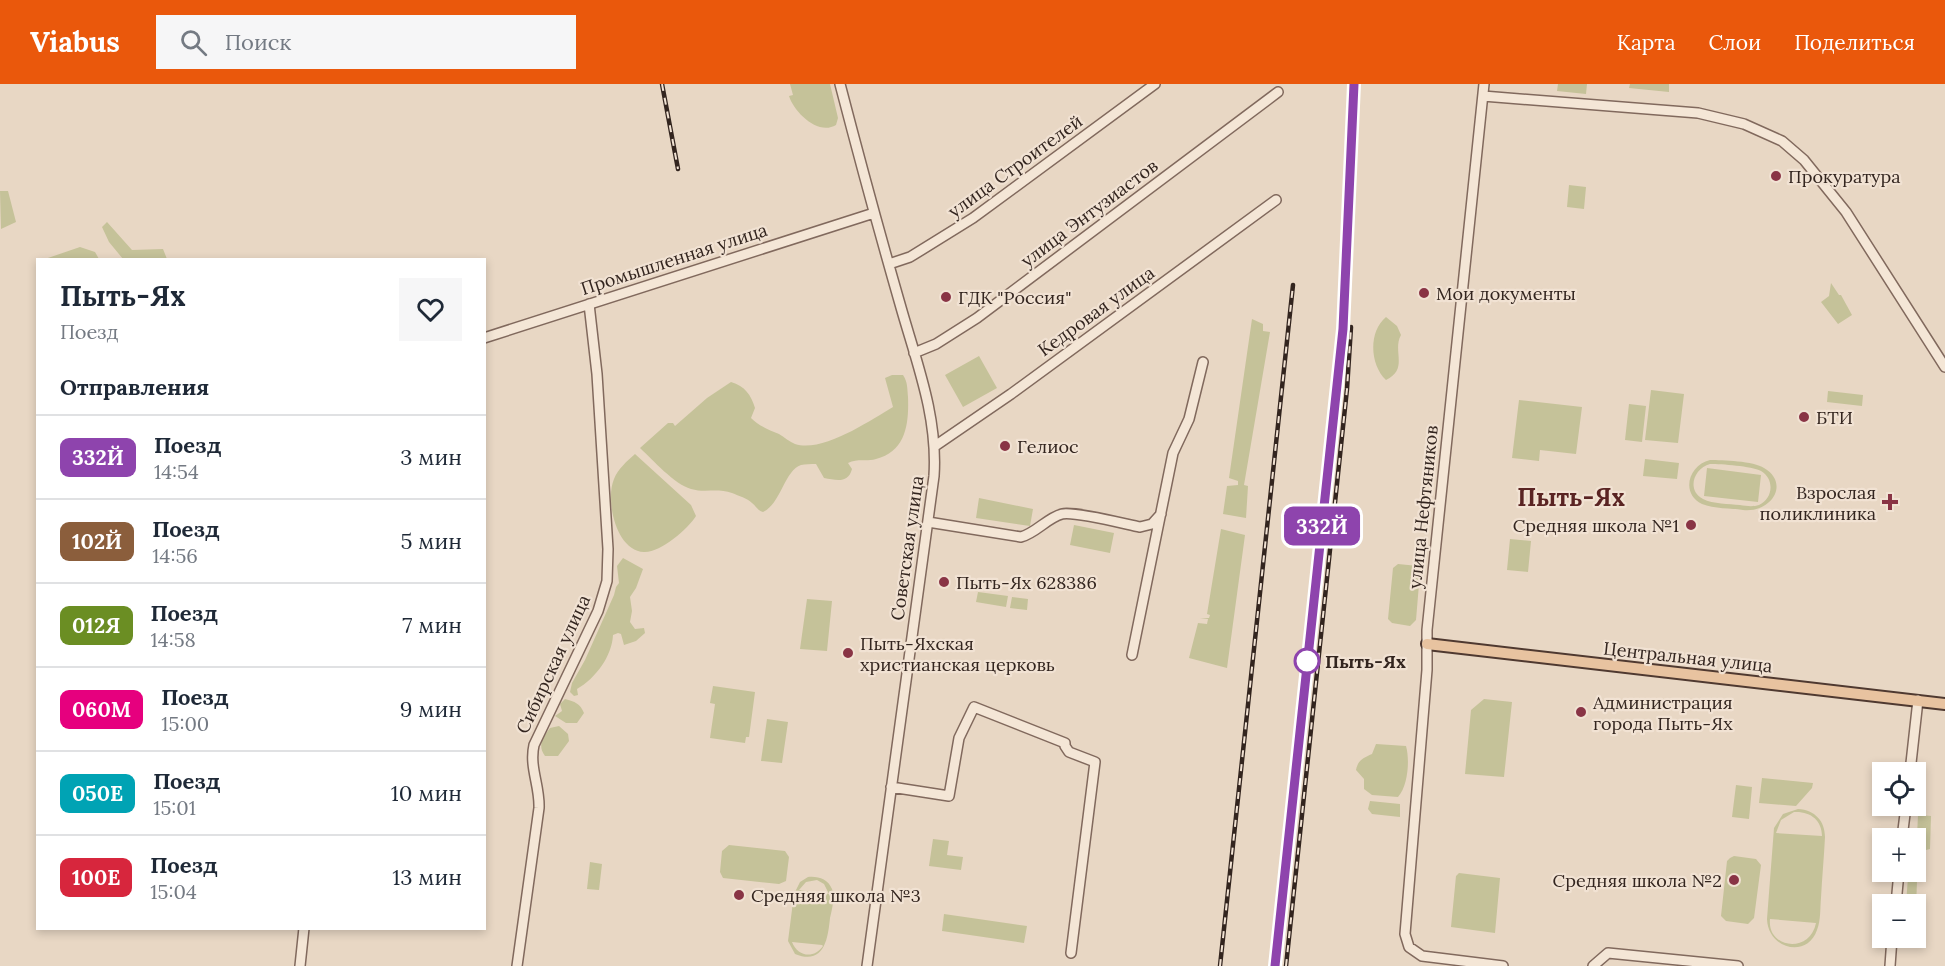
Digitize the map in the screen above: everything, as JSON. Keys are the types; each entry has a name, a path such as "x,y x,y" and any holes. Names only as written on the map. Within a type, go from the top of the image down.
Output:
{"main road":[{"name":"Центральная улица","path":"1427,644 1945,704"}],"street":[{"name":"Советская улица","path":"840,84 930,410 935,446 934,477 867,966"},
{"name":"улица Строителей","path":"889,264 910,257 973,218 1155,84"},
{"name":"улица Нефтяников","path":"1484,84 1443,470 1405,934 1409,946 1422,956 1503,966"},
{"name":"улица Энтузиастов","path":"914,353 936,344 977,318 1278,92"},
{"path":"1483,96 1698,113 1744,124 1782,141 1804,160 1834,196 1945,367"},
{"name":"Кедровая улица","path":"935,446 1002,401 1276,200"},
{"name":"Промышленная улица","path":"486,337 874,213"},
{"name":"Сибирская улица","path":"517,966 539,808 532,763 534,745 598,611 607,581 608,549 597,374 589,304"},
{"path":"1132,654 1173,453 1189,419 1203,362"},
{"path":"928,522 1021,537 1053,518 1065,514 1140,527 1152,524 1161,514"},
{"path":"1911,762 1918,700"},
{"path":"891,787 949,796 959,738 974,707 1065,743 1069,752 1095,762 1071,953"},
{"path":"300,966 304,930"},
{"path":"1890,966 1891,948"},
{"path":"1593,966 1608,953 1738,966"}],"shaded area":[{"path":"790,84 830,84 838,118 836,125 829,128 815,125 801,115 789,96 793,95"},
{"path":"1558,84 1587,84 1586,94 1557,91"},
{"path":"1630,84 1669,84 1669,92 1629,88"},
{"path":"1569,185 1586,187 1584,209 1567,207"},
{"path":"0,191 8,191 16,222 1,229"},
{"path":"107,222 132,250 163,249 167,258 122,258 109,242 102,227"},
{"path":"80,247 95,252 98,258 48,258"},
{"path":"1831,283 1852,315 1838,324 1821,302 1829,296"},
{"path":"1386,317 1397,326 1401,335 1397,371 1386,380 1377,366 1373,348 1376,331"},
{"path":"1252,319 1263,324 1263,331 1270,332 1244,485 1248,486 1246,518 1223,514 1227,486 1238,485 1238,481 1229,478"},
{"path":"979,356 997,388 963,407 945,375"},
{"path":"892,375 903,375 907,383 908,397 908,417 904,435 894,450 876,459 848,463 852,469 850,474 841,480 824,478 816,464 801,465 790,474 774,502 763,512 748,500 732,493 696,490 684,486 640,448 668,423 673,423 675,426 707,398 731,382 740,386 749,395 755,408 751,418 757,423 795,444 806,446 819,444 846,434 893,407 885,378"},
{"path":"1651,390 1684,394 1678,443 1645,440"},
{"path":"1828,391 1863,395 1862,406 1827,402"},
{"path":"1519,400 1582,407 1576,454 1540,450 1539,461 1512,458"},
{"path":"1629,404 1646,406 1642,442 1625,440"},
{"path":"635,454 691,505 696,516 673,539 658,549 644,552 626,543 615,523 612,511 614,479 620,469"},
{"path":"1645,459 1679,463 1677,479 1643,476"},
{"path":"1710,460 1722,460 1746,462 1764,468 1772,474 1776,481 1774,496 1762,507 1753,510 1717,508 1702,504 1695,499 1689,487 1692,473","holes":["1710,464 1761,471 1769,479 1770,489 1767,498 1759,505 1752,506 1716,503 1703,499 1695,490 1694,480 1696,474 1704,466"]},
{"path":"1707,468 1761,475 1758,502 1704,496"},
{"path":"979,498 1033,509 1030,526 976,518"},
{"path":"1074,525 1114,533 1110,553 1070,545"},
{"path":"1221,529 1245,535 1227,668 1189,658 1198,623 1207,624 1208,619 1200,618 1209,618 1210,615 1207,614"},
{"path":"1510,539 1531,541 1528,572 1507,570"},
{"path":"623,558 643,569 630,597 632,611 630,622 635,629 644,628 645,633 636,641 624,645 621,634 613,635 610,651 602,666 577,689 578,695 574,696 570,692 572,683 585,660 619,583 617,566"},
{"path":"1398,564 1418,566 1420,572 1416,620 1410,626 1392,623 1388,619 1393,568"},
{"path":"978,592 1008,596 1006,607 976,602"},
{"path":"1012,597 1028,599 1027,610 1010,608"},
{"path":"807,599 832,601 827,651 800,649"},
{"path":"713,686 755,692 749,737 746,737 745,743 710,738 715,704 710,703"},
{"path":"565,699 577,703 584,713 577,723 566,723 555,716 562,711 560,704"},
{"path":"1484,699 1512,702 1504,777 1465,774 1471,710"},
{"path":"767,719 788,722 782,763 761,761"},
{"path":"559,726 568,734 569,741 558,756 545,756 541,748 543,738 550,728"},
{"path":"1376,744 1406,746 1407,773 1398,797 1372,795 1364,789 1364,779 1356,770 1361,760 1372,754"},
{"path":"1762,778 1813,783 1812,788 1796,806 1759,803"},
{"path":"1736,785 1752,787 1749,819 1732,817"},
{"path":"1370,801 1400,804 1400,817 1372,814 1368,809"},
{"path":"1798,809 1814,814 1821,821 1825,831 1818,926 1812,939 1805,945 1797,947 1789,947 1774,937 1767,919 1774,828 1783,814","holes":["1794,812 1805,813 1814,818 1820,825 1822,836 1776,833 1781,820","1770,919 1816,923 1806,940 1790,944 1775,937"]},
{"path":"1918,816 1931,816 1930,849 1926,850 1926,828 1917,828"},
{"path":"933,839 949,841 947,855 963,857 961,870 929,866"},
{"path":"729,845 785,851 789,857 786,881 779,884 723,878 720,872 722,851"},
{"path":"1734,856 1756,859 1761,865 1754,918 1748,924 1726,921 1721,916 1727,861"},
{"path":"590,862 602,864 599,890 587,889"},
{"path":"1459,873 1500,878 1495,933 1451,927 1456,876"},
{"path":"808,877 819,878 828,883 833,892 828,933 823,948 813,956 805,957 795,954 788,941 794,894 800,882","holes":["817,880 824,884 829,894 799,890 806,882","792,942 822,945 823,946 815,953 806,954 798,951"]},
{"path":"1908,882 1917,882 1917,894 1907,894"},
{"path":"944,914 1027,926 1024,943 942,931"}],"railway":[{"path":"662,84 678,169"},
{"path":"1275,966 1343,329 1354,84"},
{"path":"1220,966 1293,285"},
{"path":"1286,966 1347,389 1351,327"}],"train":[{"name":"332Й","path":"1275,966 1343,329 1354,84"}],"place":[{"name":"Прокуратура","path":"1776,176"},
{"name":"Мои документы","path":"1424,293"},
{"name":"ГДК \"Россия\"","path":"946,297"},
{"name":"БТИ","path":"1804,417"},
{"name":"Гелиос","path":"1005,446"},
{"name":"Взрослая поликлиника","path":"1890,502"},
{"name":"Средняя школа №1","path":"1691,525"},
{"name":"Пыть-Ях 628386","path":"944,582"},
{"name":"Пыть-Яхская христианская церковь","path":"848,653"},
{"name":"Пыть-Ях","path":"1307,661"},
{"name":"Администрация города Пыть-Ях","path":"1581,712"},
{"name":"Средняя школа №2","path":"1734,880"},
{"name":"Средняя школа №3","path":"739,895"}],"district":[{"name":"Пыть-Ях","path":"1571,497"}]}
